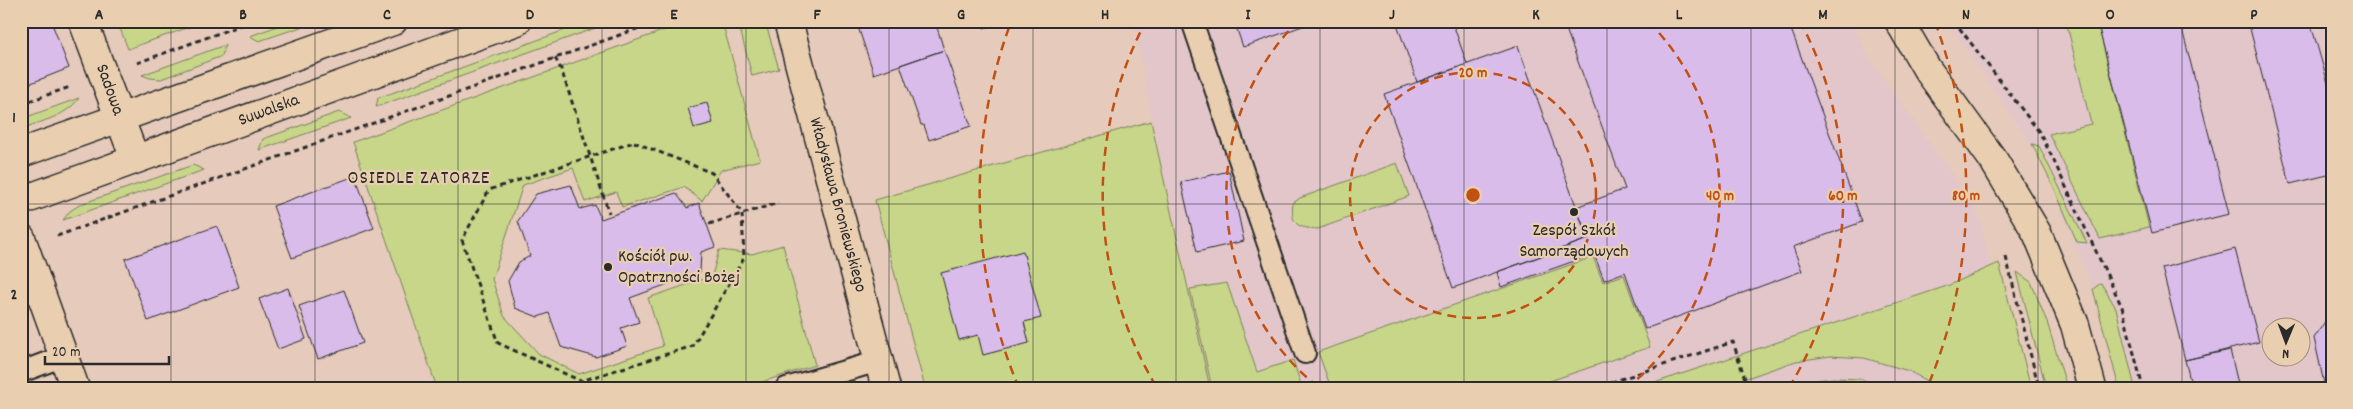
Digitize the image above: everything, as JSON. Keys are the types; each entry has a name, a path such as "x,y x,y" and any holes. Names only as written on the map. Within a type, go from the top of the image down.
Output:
{"street":[{"name":"Sadowa","path":"84,21 135,159"},
{"path":"21,154 393,21"},
{"name":"Suwalska","path":"21,201 517,21"},
{"name":"Władysława Broniewskiego","path":"788,21 886,388"},
{"path":"1900,21 1927,69 1994,161 2037,233 2074,325 2092,388"},
{"path":"21,238 75,388"}],"lane":[{"path":"1192,21 1305,353"},
{"path":"21,372 64,356"},
{"path":"786,388 879,361"}],"path":[{"path":"134,64 252,21"},
{"path":"61,234 659,21"},
{"path":"1954,21 2040,133 2122,307 2143,388"},
{"path":"555,58 609,213"},
{"path":"21,104 72,86"},
{"path":"634,142 712,173 742,213 744,258 693,346 581,381 498,343 462,240 489,190 634,142"},
{"path":"709,224 778,203"},
{"path":"2005,252 2039,388"},
{"path":"1594,388 1733,342 1748,388"}],"shaded area":[{"name":"Zespół Szkół Samorządowych","path":"1134,21 1851,21 1870,60 1972,203 1980,221 2022,388 1212,388 1152,119"},
{"path":"1947,21 2332,21 2332,388 2119,388 2093,290 2055,191 2030,143"}],"green space":[{"path":"117,21 206,21 128,49"},
{"path":"291,21 319,21 259,41 250,36"},
{"path":"590,21 615,21 376,107 378,98"},
{"path":"690,21 722,21 760,160 721,170 702,201 684,187 622,207 616,192 585,202 573,168 523,185 492,279 504,316 539,354 579,374 663,346 648,298 712,276 719,250 752,254 783,245 815,365 743,388 437,388 353,142"},
{"path":"738,21 765,21 779,69 752,76"},
{"path":"2066,21 2097,21 2149,227 2100,239 2049,134 2091,124"},
{"path":"225,45 222,56 161,79 142,75"},
{"path":"79,98 60,114 21,129 21,119"},
{"path":"339,112 351,118 259,150 263,139"},
{"path":"1151,121 1210,388 925,388 875,200"},
{"path":"2032,144 2039,146 2087,243 2077,242 2055,190"},
{"path":"1397,163 1409,196 1318,229 1305,228 1294,221 1293,203 1300,198"},
{"path":"193,165 204,170 63,220 70,211 81,204"},
{"path":"1593,257 1603,282 1624,275 1650,347 1529,388 1331,388 1318,352"},
{"path":"1999,263 2031,388 1939,388 1909,371 1864,358 1831,356 1796,361 1718,388 1639,388 1947,286"},
{"path":"2017,272 2031,282 2047,322 2067,388 2046,388"},
{"path":"1227,283 1257,372 1293,360 1302,388 1212,388 1190,289"},
{"path":"2101,283 2116,308 2135,388 2119,388 2093,289"},
{"path":"1833,378 1860,379 1891,388 1784,388 1801,382"}],"building":[{"path":"21,21 51,21 69,68 21,87"},
{"path":"856,21 935,21 944,50 874,74"},
{"path":"982,21 1005,21 984,28"},
{"path":"1234,21 1317,21 1243,47"},
{"path":"1396,21 1452,21 1467,64 1417,82"},
{"path":"1563,21 1788,21 1862,222 1793,247 1802,271 1645,329 1625,272 1604,280 1594,254 1501,287 1497,272 1588,239 1576,207 1625,189"},
{"path":"2097,21 2180,21 2229,214 2152,233"},
{"path":"2248,21 2310,21 2332,97 2332,174 2290,184"},
{"path":"1518,46 1588,239 1453,288 1384,94"},
{"path":"944,50 971,126 929,140 924,125 921,125 900,65"},
{"path":"707,103 713,123 694,128 688,108"},
{"path":"1229,171 1244,241 1197,252 1181,182"},
{"path":"355,176 374,228 292,258 273,206"},
{"name":"Kościół pw. Opatrzności Bożej","path":"571,185 580,209 595,205 601,219 676,193 687,208 699,203 715,247 701,252 700,272 630,298 639,322 621,328 627,346 596,357 561,347 549,313 538,317 515,308 508,281 519,262 530,256 518,221 536,194"},
{"path":"217,226 239,287 148,321 125,259"},
{"path":"2235,249 2259,342 2185,360 2162,268"},
{"path":"1023,251 1041,318 1024,322 1029,343 983,355 978,335 959,340 941,273"},
{"path":"288,288 306,339 278,349 259,299"},
{"path":"344,290 363,343 318,359 299,306"},
{"path":"2332,311 2332,388 2325,388 2314,338"},
{"path":"2230,350 2239,388 2192,388 2185,360"}],"place":[{"name":"Zespół Szkół Samorządowych","path":"1574,212"},
{"name":"Kościół pw. Opatrzności Bożej","path":"608,267"}],"district":[{"name":"OSIEDLE ZATORZE","path":"419,179"}]}
